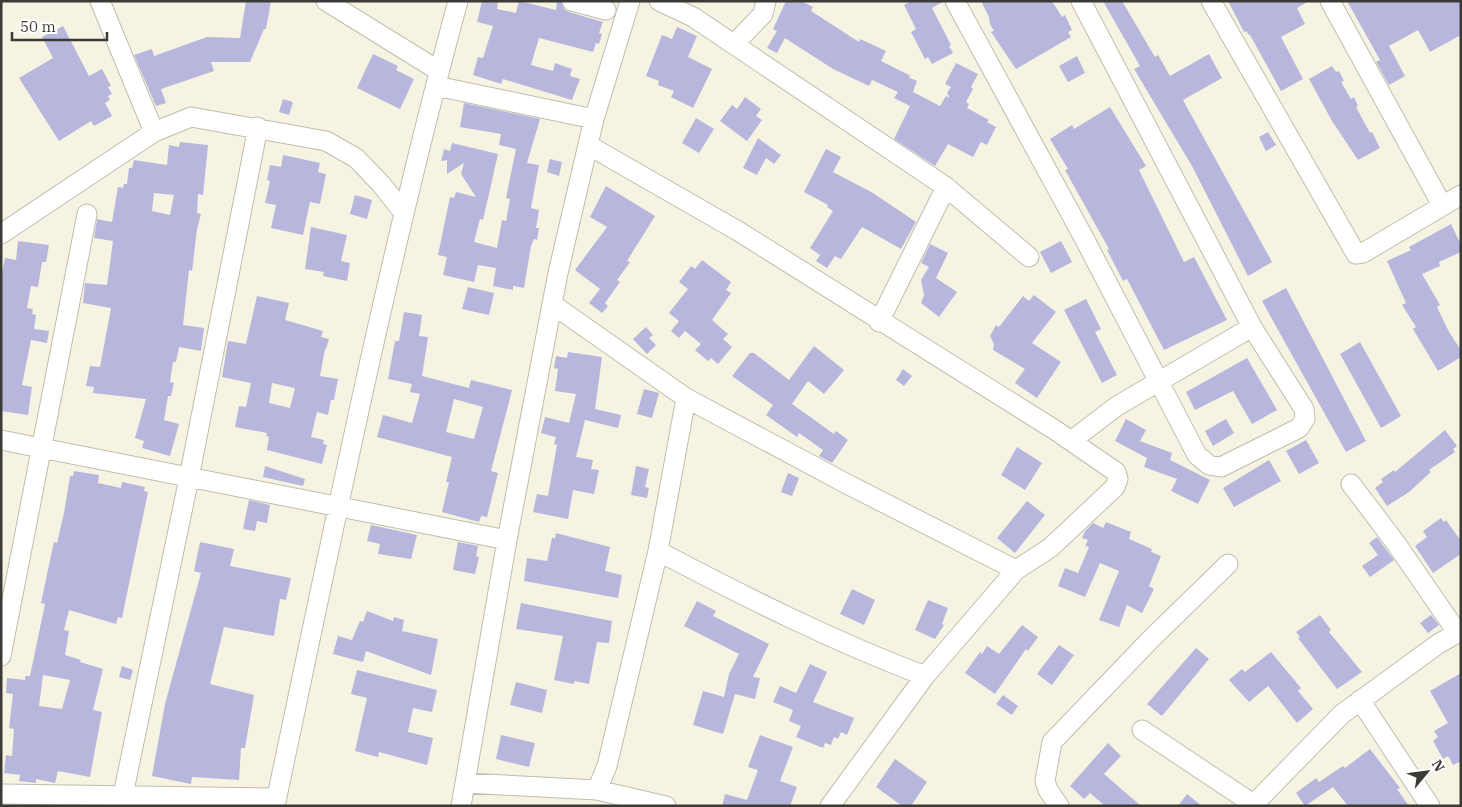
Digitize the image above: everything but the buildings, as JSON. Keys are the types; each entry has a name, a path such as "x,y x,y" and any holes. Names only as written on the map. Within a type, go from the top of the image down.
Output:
{"street":[{"path":"100,1 154,132"},
{"path":"326,1 438,78 594,119"},
{"path":"1,794 123,795 276,802 338,506 404,213 458,1"},
{"path":"572,1 606,10"},
{"path":"461,806 507,540 552,304 594,119 630,1"},
{"path":"659,1 693,17 946,187 1029,257"},
{"path":"734,44 763,14 766,1"},
{"path":"955,1 1084,238 1197,454 1209,465 1221,466 1299,428 1305,419 1304,409 1252,327 1081,1"},
{"path":"1211,1 1356,254 1363,253 1461,195"},
{"path":"1330,1 1442,205"},
{"path":"1,234 154,132 190,117 258,127 326,141 356,158 381,184 404,213"},
{"path":"123,795 189,478 258,127"},
{"path":"588,144 738,231 879,322 1071,441 1116,472 1118,479 1115,487 1050,548 1016,570 925,676 830,806"},
{"path":"879,322 946,187"},
{"path":"1,656 87,214"},
{"path":"552,304 686,398 847,484 1016,570"},
{"path":"1071,441 1117,406 1252,327"},
{"path":"597,790 607,766 658,551 686,398"},
{"path":"1,440 507,540"},
{"path":"1142,730 1254,805 1342,714 1459,631 1396,542 1351,484"},
{"path":"658,551 731,590 864,652 925,676"},
{"path":"1059,806 1048,790 1045,781 1052,742 1151,639 1228,564"},
{"path":"1360,700 1430,806"},
{"path":"465,783 597,790 666,806"}]}
